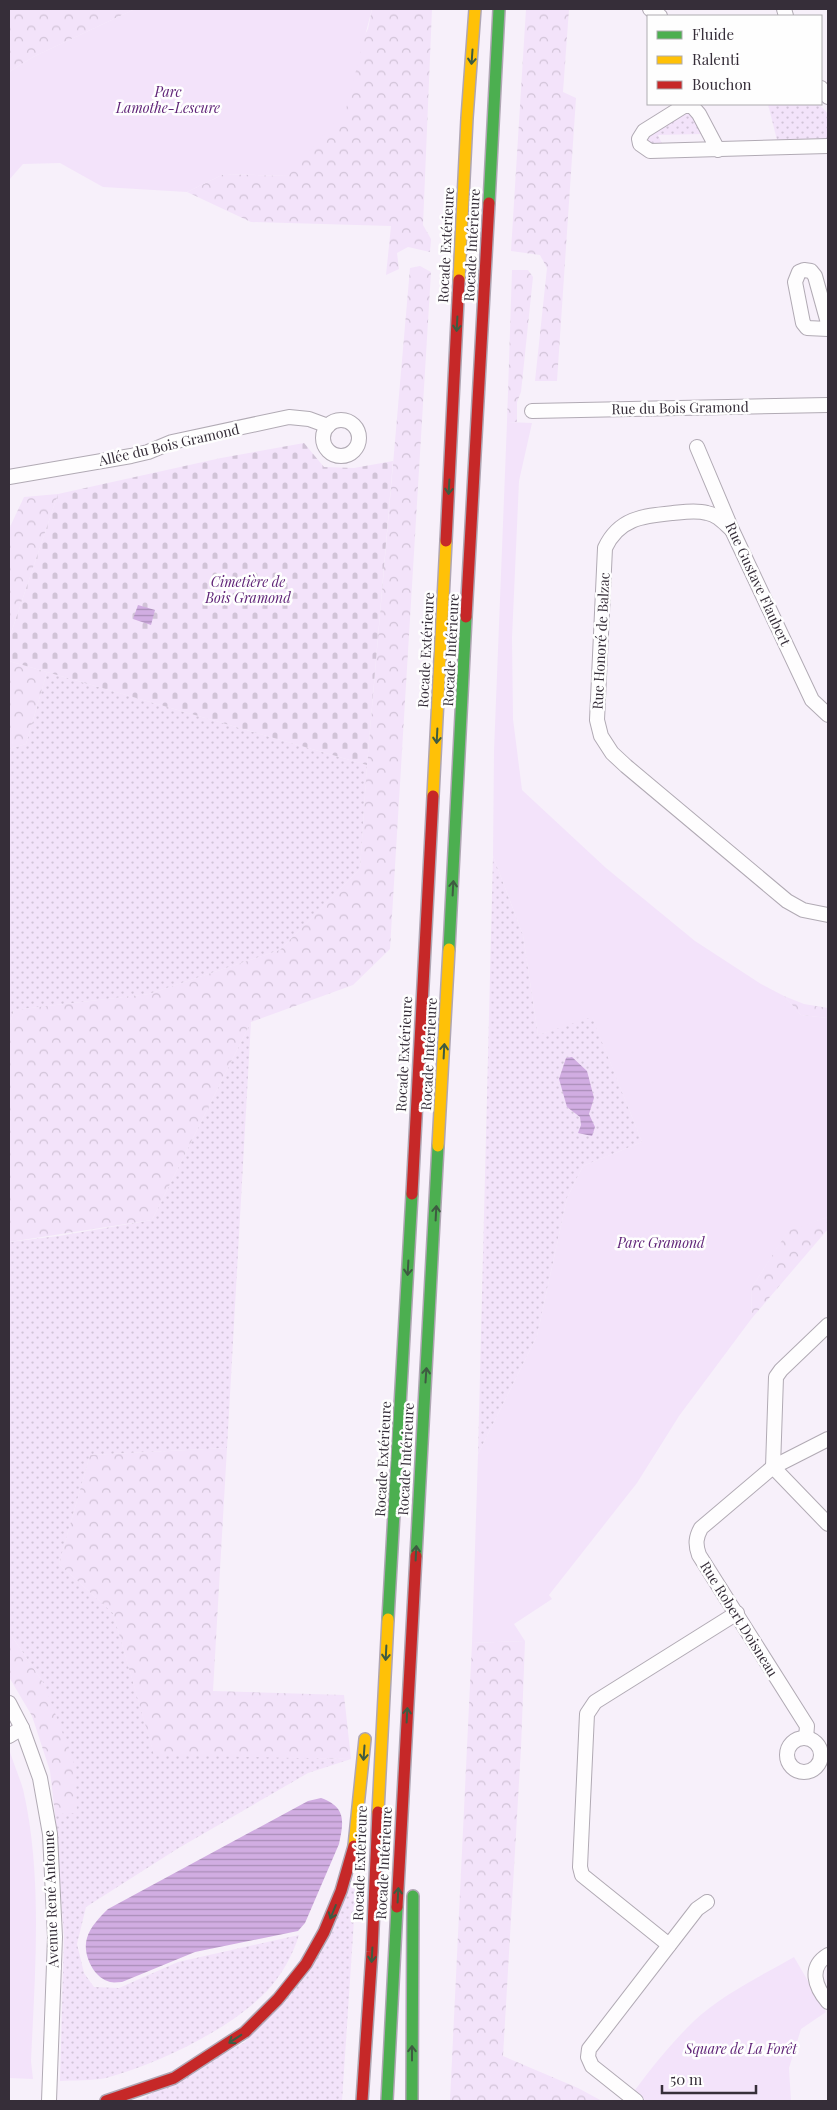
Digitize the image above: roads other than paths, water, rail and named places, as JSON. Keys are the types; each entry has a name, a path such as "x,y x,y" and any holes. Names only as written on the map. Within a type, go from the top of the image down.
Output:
{"highway":[{"name":"Rocade Extérieure","path":"362,2101 372,1952 374,1885 447,548 467,118 475,9"},
{"name":"Rocade Intérieure","path":"387,2101 499,9"},
{"path":"377,1629 390,1604"},
{"path":"106,2101 174,2078 245,2032 278,1999 306,1964 324,1932 341,1891 356,1838 366,1726"},
{"path":"401,1833 412,1881 412,2101"}],"street":[{"path":"718,150 699,114 692,106 684,106 644,131 639,139 640,144 650,151 718,150 828,146"},
{"path":"828,323 815,276 811,271 804,270 799,272 795,282 803,323 807,328 828,329"},
{"name":"Rue du Bois Gramond","path":"532,411 828,405"},
{"name":"Allée du Bois Gramond","path":"9,477 131,456 148,452 172,442 289,417 309,419 328,426"},
{"name":"Rue Gustave Flaubert","path":"698,447 732,530 812,700 828,715"},
{"name":"Rue Honoré de Balzac","path":"732,530 719,518 707,512 692,511 642,516 632,520 615,532 609,539 605,548 597,720 601,736 612,753 626,766 787,901 803,910 828,915"},
{"path":"828,1325 776,1377 773,1468 828,1524"},
{"path":"773,1468 828,1439"},
{"name":"Rue Robert Doisneau","path":"773,1468 701,1528 697,1536 696,1547 807,1726 806,1738"},
{"path":"669,1945 582,1875 580,1867 587,1714 595,1702 737,1613"},
{"name":"Avenue René Antoune","path":"9,1703 22,1728 40,1778 52,1860 54,1947 49,2101"},
{"path":"9,1736 22,1728"},
{"path":"636,2101 592,2066 588,2057 589,2049 696,1909 707,1902"},
{"path":"828,1955 815,1969 814,1979 828,2002"}],"park label":[{"name":"Parc Lamothe-Lescure","path":"168,100"},
{"name":"Cimetière de Bois Gramond","path":"248,590"},
{"name":"Parc Gramond","path":"661,1243"},
{"name":"Square de La Forêt","path":"741,2049"}]}
